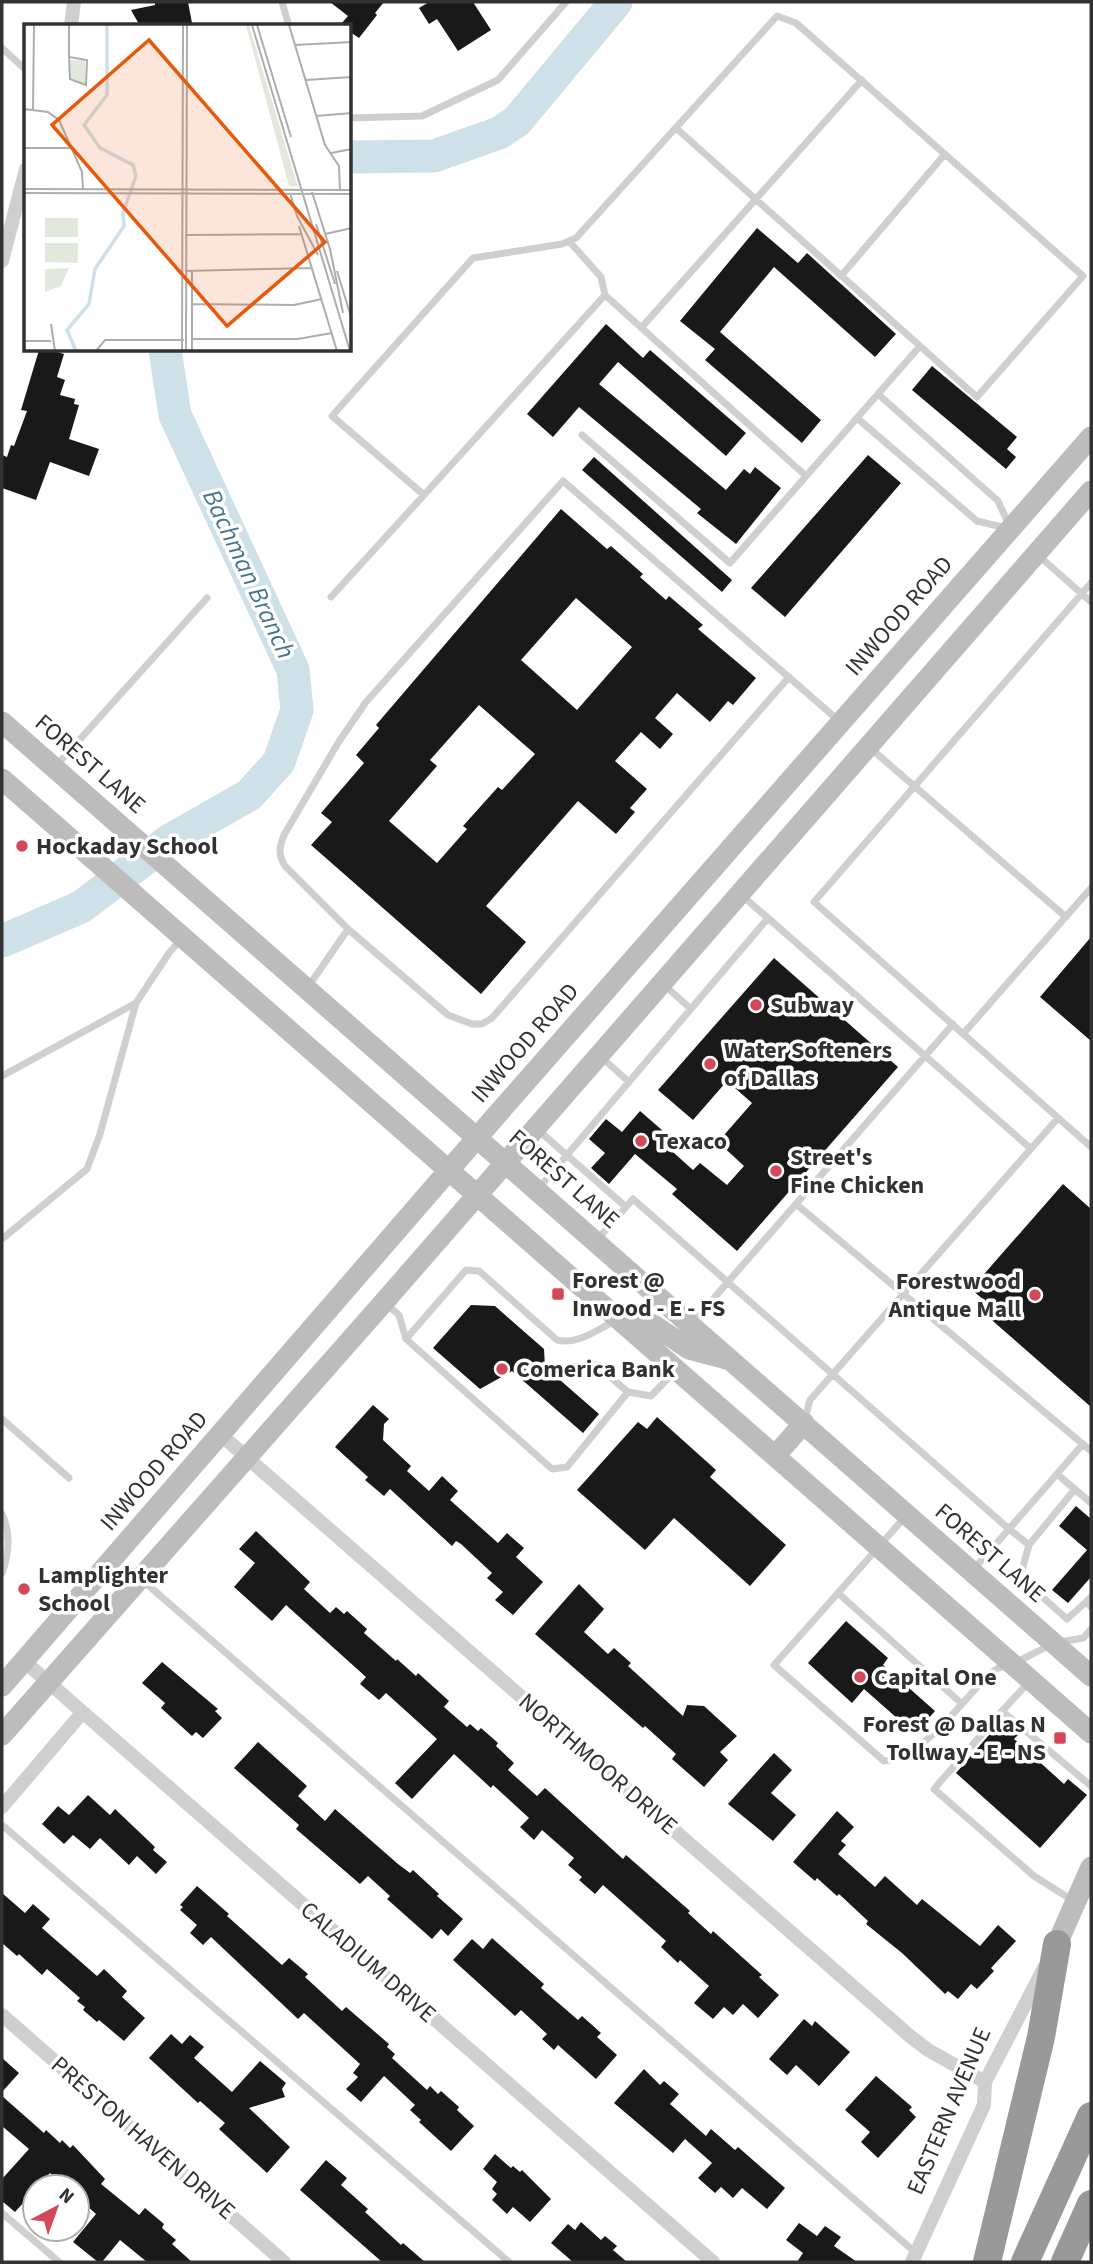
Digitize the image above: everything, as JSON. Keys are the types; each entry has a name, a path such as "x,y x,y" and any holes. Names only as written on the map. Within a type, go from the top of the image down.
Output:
{"highway":[{"path":"987,2262 1041,2037 1057,1944"},
{"path":"1025,2262 1091,2116"},
{"path":"1065,2262 1091,2204"}],"main road":[{"name":"INWOOD ROAD","path":"2,1686 1091,437"},
{"path":"2,1735 478,1195 1091,491"},
{"path":"1011,529 1036,554"},
{"name":"FOREST LANE","path":"2,722 1091,1676"},
{"path":"841,722 869,746"},
{"path":"2,779 1091,1733"},
{"path":"634,959 662,983"},
{"path":"618,1318 636,1317 655,1326 689,1349 732,1360"},
{"path":"775,1456 804,1423"},
{"name":"EASTERN AVENUE","path":"1057,1944 1091,1867"}],"street":[{"path":"71,24 74,2"},
{"path":"2,260 24,177"},
{"name":"NORTHMOOR DRIVE","path":"220,1434 912,2037 928,2050 985,2082"},
{"name":"CALADIUM DRIVE","path":"24,1661 713,2262"},
{"path":"2,1807 82,1713"},
{"name":"EASTERN AVENUE","path":"914,2258 984,2105 985,2082 1057,1944"},
{"name":"PRESTON HAVEN DRIVE","path":"2,2015 284,2262"}],"lane":[{"path":"282,2 288,24"},
{"path":"352,118 422,116 498,80 566,2"},
{"path":"424,495 332,416 472,258 576,238 777,16 796,23 1083,276 977,397 676,128"},
{"path":"2,48 24,67"},
{"path":"641,328 862,80"},
{"path":"841,276 945,153"},
{"path":"569,241 601,277 605,295 806,476"},
{"path":"331,597 605,295"},
{"path":"582,435 730,563 920,346"},
{"path":"878,394 998,501 1011,529"},
{"path":"857,418 977,521 1011,529"},
{"path":"789,677 492,1018 482,1024 472,1024 448,1015 348,929 285,866 279,856 284,835 359,710 563,481 841,722"},
{"path":"1036,554 1091,602"},
{"path":"1091,583 814,902 1091,1147"},
{"path":"55,768 206,598"},
{"path":"869,746 1066,917"},
{"path":"963,1034 1091,888"},
{"path":"740,894 1030,1148"},
{"path":"537,1191 768,918"},
{"path":"307,989 348,929"},
{"path":"2,1240 87,1168 100,1134 136,1003 169,953 183,937"},
{"path":"662,983 691,1009"},
{"path":"2,1076 136,1003"},
{"path":"691,1324 953,1024"},
{"path":"599,1055 629,1082"},
{"path":"804,1423 810,1399 1058,1118"},
{"path":"536,1128 626,1207"},
{"path":"596,1242 633,1199 1029,1545"},
{"path":"796,1204 1091,1451"},
{"path":"406,1339 466,1270 479,1271 558,1340 568,1342 580,1339 618,1318"},
{"path":"384,1302 399,1315 406,1339 552,1469 567,1467 628,1392"},
{"path":"596,1365 628,1392 651,1396 677,1369"},
{"path":"2,1419 69,1478"},
{"path":"972,1571 1083,1444"},
{"path":"1057,1474 1091,1503"},
{"path":"1074,1489 1029,1545 1020,1577 1067,1619 1090,1602"},
{"path":"2,1514 6,1521 9,1547 2,1573"},
{"path":"907,1515 774,1665 884,1761 896,1760 924,1742 988,1675 998,1668 1013,1664 1054,1643 1083,1638 1091,1629"},
{"path":"140,1579 914,2258"},
{"path":"838,1593 961,1703"},
{"path":"1030,1679 934,1789 1034,1876 1076,1902"},
{"path":"1002,1711 1091,1786"},
{"path":"2,1825 509,2262"},
{"path":"2,2213 59,2262"}],"building":[{"path":"155,2 188,2 192,23 139,24 131,10 155,5"},
{"path":"330,2 384,2 359,38 352,33 352,24 341,24 348,16"},
{"path":"429,2 473,2 491,30 458,51 437,19 429,24 419,8"},
{"path":"757,228 798,263 807,253 896,334 875,357 774,267 720,332 821,420 802,443 705,360 715,349 680,321"},
{"path":"606,324 643,358 650,350 746,433 726,456 618,362 599,384 726,490 744,469 750,474 755,467 781,488 736,544 697,513 701,509 579,407 553,437 527,414"},
{"path":"38,352 64,354 57,377 65,380 60,395 75,399 74,404 79,405 69,439 99,449 89,476 50,462 36,500 2,488 2,455 7,457 11,445 14,446 27,411 21,410"},
{"path":"932,366 1017,437 1007,449 1016,457 1006,469 912,390"},
{"path":"868,455 901,483 785,617 751,588"},
{"path":"594,457 732,580 722,592 582,470"},
{"path":"561,509 607,549 611,546 643,574 640,577 666,600 669,596 703,625 698,629 756,678 733,705 728,701 710,722 677,693 655,718 673,734 660,749 641,732 615,761 647,789 630,808 635,812 616,834 578,801 486,906 526,942 481,994 311,845 332,822 321,813 364,763 356,755 379,728 376,725","holes":["576,598 632,647 577,710 521,660","479,705 535,754 502,790 498,787 463,826 467,829 437,863 389,821 437,766 430,760"]},
{"path":"1091,937 1091,1041 1040,997"},
{"path":"774,958 898,1067 737,1251 672,1194 677,1189 635,1154 609,1184 591,1168 605,1153 589,1139 606,1119 622,1132 640,1111 670,1137 664,1144 693,1170 700,1163 727,1185 744,1166 718,1142 752,1103 727,1081 693,1120 658,1090"},
{"name":"Forestwood Antique Mall","path":"1063,1184 1091,1209 1091,1407 978,1308 985,1301 971,1289"},
{"name":"Comerica Bank","path":"471,1305 495,1306 544,1349 545,1367 599,1414 583,1433 512,1371 480,1389 433,1348"},
{"path":"373,1405 389,1419 384,1424 383,1440 411,1466 407,1471 429,1491 442,1476 458,1491 450,1500 498,1543 507,1533 524,1548 516,1557 543,1582 513,1615 495,1600 503,1592 487,1578 492,1573 461,1544 456,1541 452,1546 390,1489 384,1496 365,1480 368,1477 335,1447"},
{"path":"657,1417 716,1470 710,1477 786,1545 750,1586 674,1518 645,1550 577,1490 638,1422 647,1429"},
{"path":"1076,1506 1091,1519 1091,1577 1068,1603 1052,1590 1087,1550 1059,1526"},
{"path":"256,1531 310,1582 304,1589 330,1613 336,1607 344,1614 347,1611 367,1629 364,1633 416,1676 418,1673 449,1701 444,1707 467,1727 470,1724 478,1731 481,1728 498,1743 496,1746 514,1763 508,1770 537,1796 545,1788 623,1859 626,1855 690,1911 688,1913 711,1934 713,1931 762,1975 759,1977 779,1995 758,2018 743,2004 733,2015 724,2007 713,2019 694,2003 709,1986 661,1947 666,1941 603,1885 595,1894 579,1880 582,1877 568,1865 574,1858 542,1830 534,1840 520,1827 529,1818 454,1754 412,1799 395,1783 437,1739 386,1693 379,1700 360,1684 366,1677 286,1605 272,1621 234,1587 255,1563 239,1549"},
{"path":"579,1584 604,1609 584,1632 608,1654 614,1648 631,1663 628,1666 683,1716 687,1705 704,1706 737,1736 720,1752 728,1760 704,1787 672,1759 676,1754 535,1634"},
{"name":"Capital One","path":"846,1621 888,1658 883,1665 935,1711 915,1734 864,1689 852,1703 808,1663"},
{"path":"162,1662 218,1709 215,1711 222,1718 203,1738 196,1732 192,1736 161,1708 165,1703 142,1683"},
{"path":"1002,1720 1018,1735 1014,1739 1064,1784 1068,1779 1087,1795 1040,1848 956,1773"},
{"path":"258,1742 307,1786 298,1796 325,1821 335,1809 398,1864 410,1873 413,1870 439,1894 437,1896 463,1919 448,1936 441,1929 432,1939 387,1899 390,1896 368,1876 360,1884 296,1829 299,1825 234,1768"},
{"path":"774,1753 792,1770 771,1793 796,1815 773,1841 728,1804"},
{"path":"88,1795 110,1815 115,1809 155,1847 153,1850 167,1862 156,1874 137,1856 129,1865 100,1838 90,1849 73,1835 64,1844 42,1824 58,1806 69,1815"},
{"path":"837,1811 854,1827 841,1841 846,1845 838,1854 875,1887 885,1876 917,1905 922,1899 980,1946 998,1925 1016,1941 991,1968 994,1971 977,1989 971,1984 958,1999 948,1991 945,1994 902,1953 866,1924 868,1921 839,1894 837,1896 817,1878 815,1881 793,1862"},
{"path":"197,1886 282,1965 289,1958 308,1974 305,1977 342,2011 346,2007 389,2044 387,2047 395,2054 392,2058 427,2090 430,2086 438,2094 441,2091 459,2107 457,2110 474,2126 451,2151 419,2122 421,2120 410,2110 415,2105 384,2076 361,2102 346,2089 358,2077 353,2073 360,2064 304,2013 298,2019 211,1937 203,1945 190,1933 197,1925 180,1910 183,1907 180,1905"},
{"path":"2,1893 25,1913 33,1904 50,1919 42,1928 97,1976 104,1969 127,1991 122,1997 145,2018 124,2041 83,2010 85,2007 77,2001 80,1998 47,1969 42,1975 2,1943"},
{"path":"492,1938 544,1984 541,1988 578,2020 582,2016 601,2033 597,2037 617,2055 596,2079 558,2045 554,2050 542,2039 547,2034 521,2010 515,2016 453,1960 472,1939 483,1949"},
{"path":"804,2019 812,2026 815,2021 850,2052 819,2086 796,2065 787,2075 769,2059"},
{"path":"171,2034 182,2044 190,2035 204,2047 194,2058 232,2092 260,2061 286,2083 282,2089 285,2097 249,2108 290,2147 267,2173 219,2129 225,2123 200,2101 198,2103 149,2058"},
{"path":"2,2058 19,2073 2,2092"},
{"path":"644,2069 660,2085 664,2081 679,2094 670,2104 706,2136 711,2129 735,2150 738,2147 785,2188 767,2209 742,2188 733,2198 721,2187 715,2193 698,2178 712,2163 685,2139 673,2153 614,2103"},
{"path":"876,2076 912,2107 909,2110 916,2117 878,2158 861,2142 870,2132 845,2110"},
{"path":"2,2096 44,2133 46,2130 70,2148 73,2145 105,2179 101,2184 139,2215 145,2208 164,2224 162,2228 176,2240 172,2244 192,2262 147,2262 120,2240 102,2262 98,2262 74,2243 91,2243 91,2220 96,2214 91,2210 91,2173 21,2173 21,2205 15,2212 2,2201 2,2179 29,2149 2,2126"},
{"path":"495,2154 511,2168 513,2166 520,2172 522,2170 551,2199 530,2222 513,2207 507,2214 492,2200 497,2194 492,2189 497,2182 483,2169"},
{"path":"326,2160 347,2178 341,2185 368,2209 365,2212 401,2245 403,2243 425,2262 382,2262 300,2190"},
{"path":"581,2222 601,2240 605,2236 617,2246 613,2250 627,2262 573,2262 551,2243 568,2224 575,2230"},
{"path":"799,2223 817,2236 825,2226 841,2237 834,2246 857,2262 797,2262 803,2253 786,2240"}],"waterway":[{"name":"Bachman Branch","path":"352,157 434,156 499,133 517,121 616,2"},
{"name":"Bachman Branch","path":"2,941 81,907 170,840 249,795 279,762 297,710 293,670 175,415 165,352"}],"place":[{"name":"Hockaday School","path":"22,846"},
{"name":"Subway","path":"756,1005"},
{"name":"Water Softeners of Dallas","path":"710,1064"},
{"name":"Texaco","path":"641,1141"},
{"name":"Street's Fine Chicken","path":"776,1171"},
{"name":"Forest @ Inwood - E - FS","path":"558,1294"},
{"name":"Forestwood Antique Mall","path":"1035,1295"},
{"name":"Comerica Bank","path":"502,1369"},
{"name":"Lamplighter School","path":"24,1589"},
{"name":"Capital One","path":"860,1677"},
{"name":"Forest @ Dallas N Tollway - E - NS","path":"1060,1738"}]}
